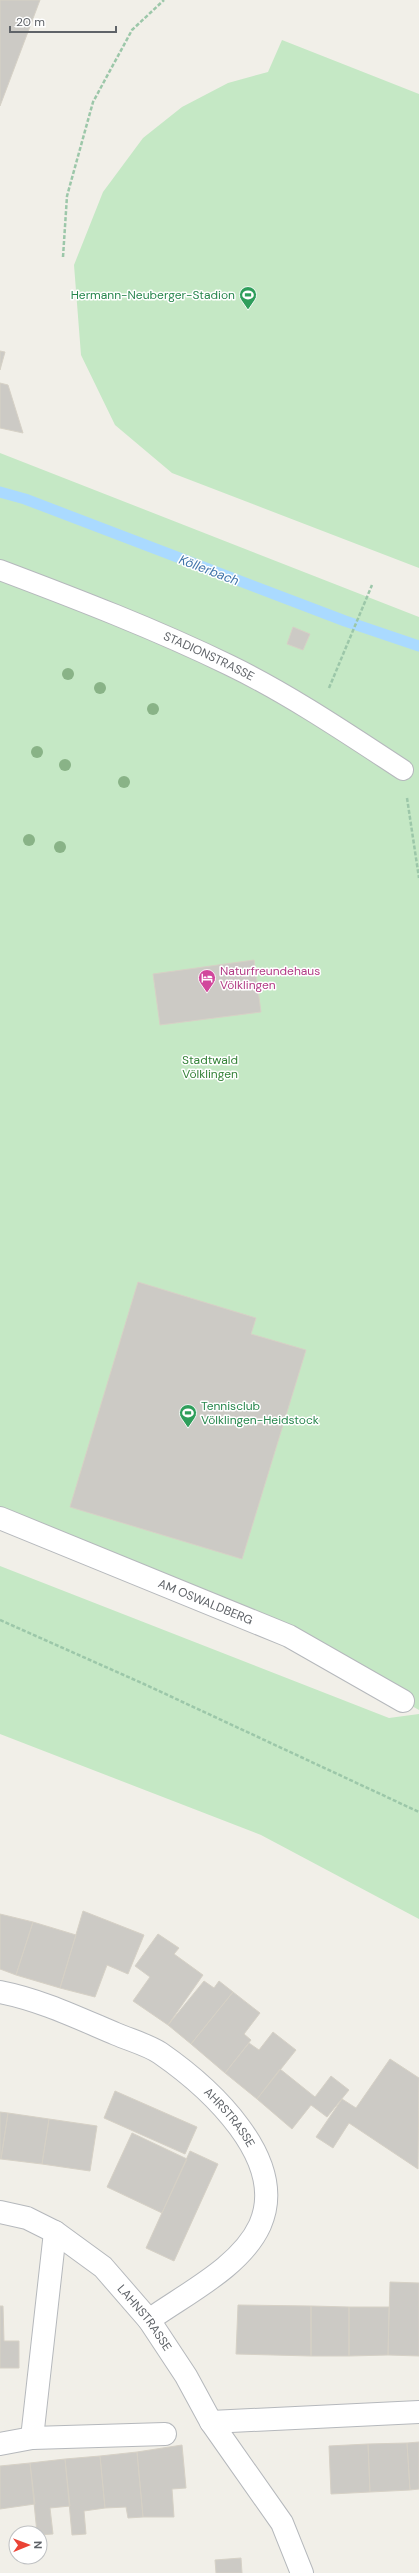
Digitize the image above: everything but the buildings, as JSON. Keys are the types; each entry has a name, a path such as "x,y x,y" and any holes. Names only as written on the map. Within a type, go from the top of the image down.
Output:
{"street":[{"name":"AM OSWALDBERG","path":"0,1518 289,1636 403,1701"},
{"name":"AHRSTRASSE","path":"0,1992 29,1998 159,2052 220,2102 250,2141 267,2189 260,2225 239,2257 148,2320"},
{"name":"LAHNSTRASSE","path":"0,2212 27,2218 55,2232 103,2267 148,2320 186,2376 211,2422 282,2523 302,2573"},
{"path":"32,2438 55,2232"},
{"path":"211,2422 419,2412"},
{"path":"0,2444 32,2438 165,2434"}],"lane":[{"name":"STADIONSTRASSE","path":"0,570 100,608 230,665 317,716 403,770"}],"path":[{"path":"63,257 67,196 93,102 132,30 164,0"},
{"path":"317,716 346,651 372,585"},
{"path":"403,770 419,878"},
{"path":"0,1620 144,1684 419,1812"}],"green space":[{"name":"Hermann-Neuberger-Stadion","path":"282,40 419,94 419,568 172,473 115,425 81,355 74,265 103,192 143,138 182,107 228,83 268,72"},
{"name":"Stadtwald Völklingen","path":"0,453 419,617 419,1710 289,1636 0,1518"},
{"path":"0,1566 389,1718 419,1714 419,1919 261,1835 0,1734"}],"waterway":[{"name":"Köllerbach","path":"0,492 25,499 345,621 419,646"}],"place":[{"name":"Hermann-Neuberger-Stadion","path":"248,310"},
{"name":"Naturfreundehaus Völklingen","path":"207,993"},
{"name":"Tennisclub Völklingen-Heidstock","path":"188,1428"}]}
